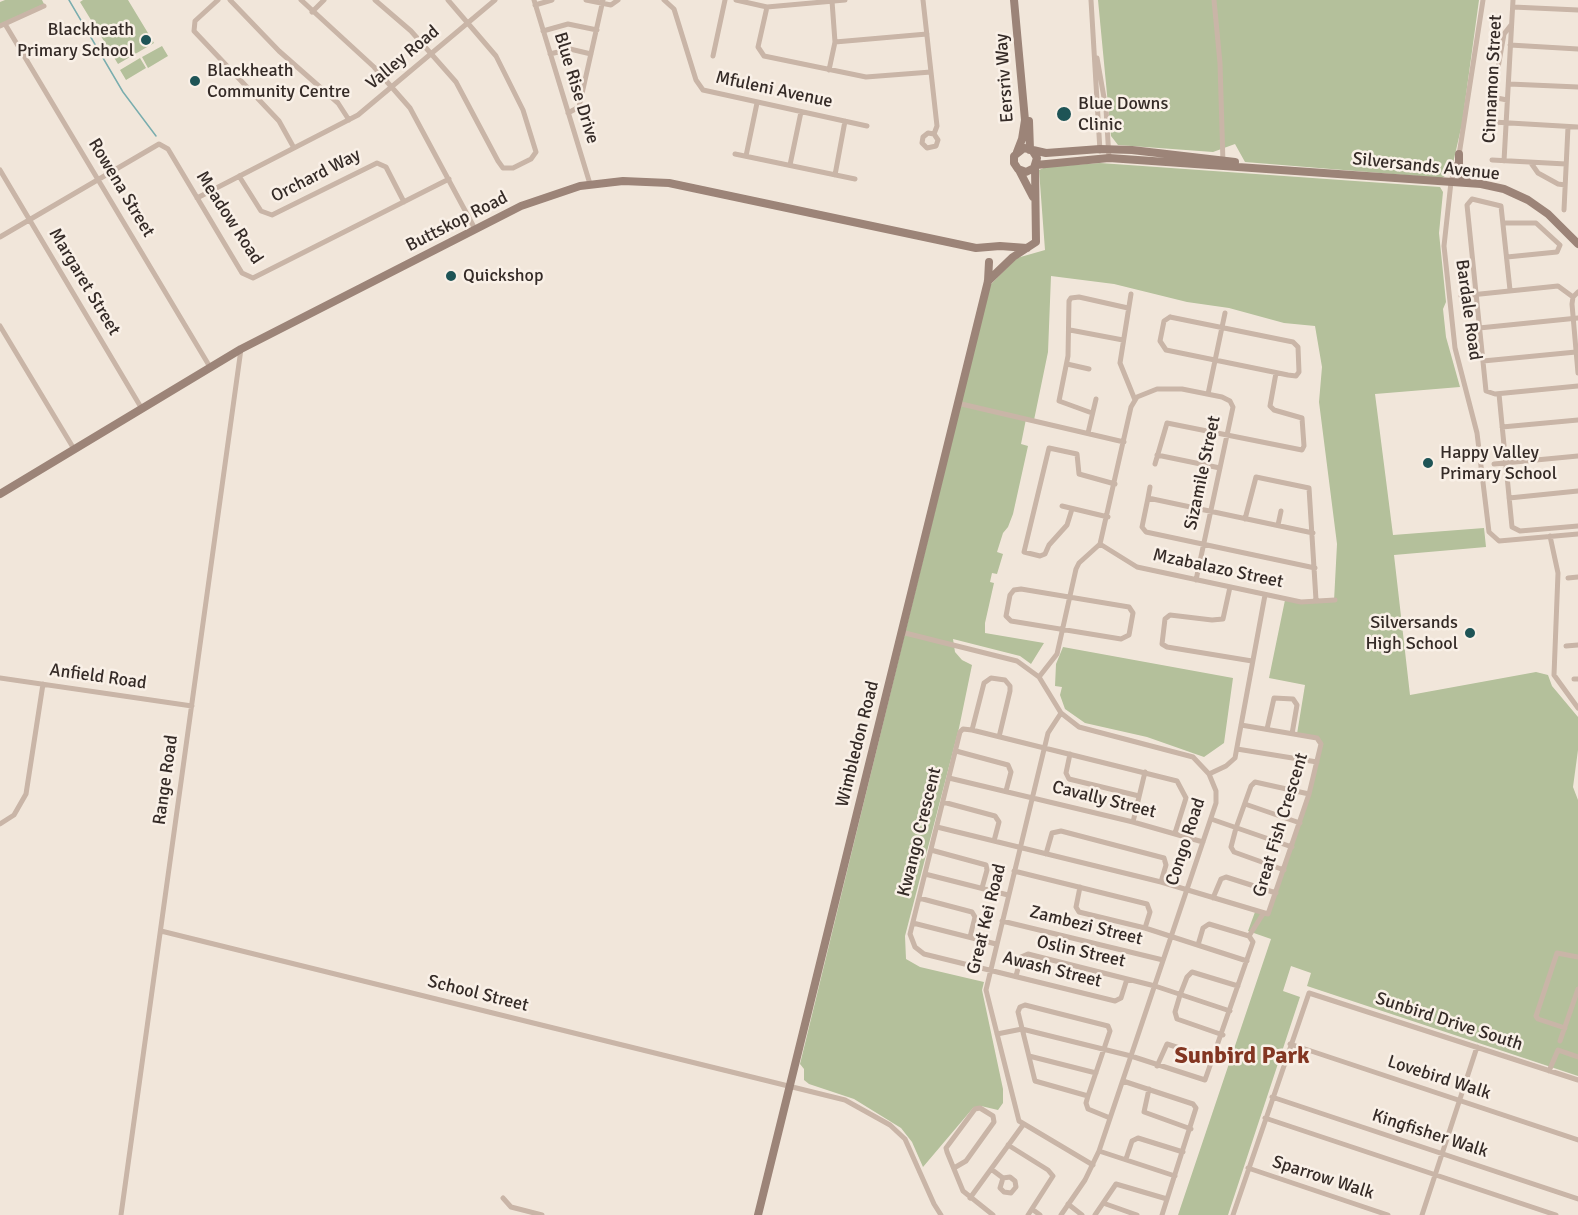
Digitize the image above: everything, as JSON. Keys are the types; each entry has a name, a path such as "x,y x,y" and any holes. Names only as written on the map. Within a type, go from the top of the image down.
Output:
{"street":[{"path":"218,0 193,26 197,36 279,121 294,148"},
{"path":"231,0 279,51 333,98 349,120"},
{"path":"301,0 392,86 417,117 475,229"},
{"path":"312,12 324,0"},
{"path":"375,0 411,31 456,82 503,168 513,168 531,159 536,152 512,85 496,56 448,0"},
{"name":"Valley Road","path":"197,198 349,120 495,0"},
{"path":"535,3 552,0"},
{"path":"586,0 615,5 618,0"},
{"name":"Mfuleni Avenue","path":"664,0 674,9 696,80 701,88 710,93 867,126"},
{"path":"713,56 725,0"},
{"path":"736,0 767,7 844,0"},
{"path":"923,0 937,126 934,134"},
{"name":"Eersriv Way","path":"1016,0 1031,150"},
{"name":"Eersriv Way","path":"1016,0 1025,120 1017,152"},
{"path":"1091,0 1100,159"},
{"path":"1214,0 1220,63 1223,162"},
{"name":"Bardale Road","path":"1483,0 1459,154 1451,182 1444,241 1456,355 1476,430 1489,532 1499,541 1578,534"},
{"path":"829,70 835,42 832,1"},
{"path":"568,113 579,107 603,2"},
{"name":"Blue Rise Drive","path":"535,3 590,184"},
{"path":"1513,3 1578,10"},
{"name":"Cinnamon Street","path":"1504,161 1513,3"},
{"path":"3,25 45,6"},
{"path":"767,7 758,44 760,53 829,70 872,77 931,72"},
{"path":"543,31 568,24 597,30"},
{"name":"Rowena Street","path":"3,25 210,367"},
{"path":"1508,100 1497,98 1494,91 1504,34 1512,25"},
{"path":"835,42 927,33"},
{"path":"1510,45 1578,48"},
{"path":"550,54 568,49 591,54"},
{"path":"1095,50 1104,92 1109,158"},
{"path":"1509,84 1578,87"},
{"path":"1095,92 1104,92"},
{"path":"746,156 757,103"},
{"path":"790,165 801,112"},
{"path":"835,175 845,121"},
{"path":"1493,122 1578,127"},
{"path":"1564,210 1568,127"},
{"name":"Meadow Road","path":"0,237 159,144 168,149 242,273 250,278 449,179"},
{"path":"987,280 1037,238 1036,156 1031,150 1022,149 1017,152 1014,161 1035,201"},
{"name":"Silversands Avenue","path":"1031,150 1046,153 1109,149 1252,166 1492,185 1523,197 1548,214 1578,244"},
{"path":"735,154 855,179"},
{"path":"1459,154 1459,173 1469,183"},
{"name":"Silversands Avenue","path":"1036,165 1109,158 1223,162"},
{"path":"1492,160 1566,164"},
{"name":"Orchard Way","path":"239,176 261,211 272,215 377,163 386,167 404,202"},
{"path":"1531,163 1538,173 1558,184 1565,185"},
{"path":"1019,170 1028,171 1036,165"},
{"name":"Margaret Street","path":"0,170 142,409"},
{"name":"Buttskop Road","path":"2,493 241,349 538,199 590,184 623,181 669,183 976,248 993,247"},
{"path":"1510,290 1500,205 1477,198 1468,202 1486,389 1490,394 1499,394 1578,386"},
{"path":"1503,223 1536,222 1560,245 1557,252 1507,257"},
{"path":"1002,268 994,267 989,260 993,247 1027,248"},
{"name":"Buttskop Road","path":"976,248 989,260"},
{"path":"1006,248 1010,259"},
{"name":"Wimbledon Road","path":"758,1215 987,280 989,260"},
{"path":"1461,296 1559,286 1573,297 1578,373"},
{"path":"1573,297 1578,292"},
{"path":"1040,677 1055,660 1079,563 1100,544 1108,517 1135,400 1120,363 1131,294"},
{"path":"1092,413 1059,401 1067,364 1070,330 1069,301 1075,296 1128,308"},
{"path":"1208,394 1226,313"},
{"path":"1170,317 1294,342 1298,347 1298,374 1294,376 1276,373 1216,360 1164,348 1160,341 1164,321 1170,317"},
{"path":"1479,328 1575,318"},
{"path":"0,326 74,449"},
{"path":"1070,330 1123,340"},
{"name":"Range Road","path":"121,1215 241,349"},
{"path":"1483,361 1576,352"},
{"path":"1067,364 1089,369"},
{"path":"1155,464 1166,423 1299,450 1304,448 1302,418 1274,410 1270,406 1276,373"},
{"name":"Sizamile Street","path":"1135,400 1149,391 1163,388 1208,394 1226,399 1232,404 1196,579"},
{"path":"1499,394 1514,530 1578,526"},
{"path":"1088,433 1096,399"},
{"path":"957,403 1124,442"},
{"path":"1502,428 1578,420"},
{"path":"1072,509 1067,525 1049,545 1045,555 1024,552 1049,448 1077,454 1079,474 1115,484"},
{"path":"1158,454 1220,468"},
{"path":"1494,464 1578,456"},
{"path":"1245,519 1256,477 1310,489 1316,600"},
{"path":"0,483 2,493"},
{"path":"1150,487 1142,527 1144,531 1315,568"},
{"path":"1509,498 1578,491"},
{"path":"1148,498 1313,533"},
{"path":"1062,506 1108,517"},
{"path":"1278,525 1281,511"},
{"path":"1550,536 1558,573 1554,674 1578,708"},
{"name":"Mzabalazo Street","path":"1100,544 1134,566 1306,602 1335,600"},
{"path":"1568,578 1578,577"},
{"path":"1230,587 1223,619 1212,620 1170,615 1165,619 1161,641 1167,647 1252,661"},
{"path":"1016,589 1129,607 1132,616 1129,635 1124,639 1063,630 1011,621 1006,618 1012,592 1016,589"},
{"path":"1209,774 1231,763 1237,749 1265,595"},
{"name":"Congo Road","path":"901,632 1017,661 1040,677 1061,713 1086,730 1193,757 1209,774 1217,797 1100,1151 1061,1215"},
{"path":"1566,646 1578,645"},
{"name":"Anfield Road","path":"0,678 192,706"},
{"path":"999,736 1010,686 1005,680 991,678 984,683 972,730 1173,779 1182,786 1186,798 1175,833"},
{"path":"0,824 14,815 26,794 43,684"},
{"path":"1267,729 1274,698 1293,699 1297,705 1292,734"},
{"name":"Great Kei Road","path":"1023,1125 1016,1115 986,990 1048,733 1061,713"},
{"name":"Great Fish Crescent","path":"937,827 1161,882 1263,914 1270,911 1300,823 1317,762 1320,740 1241,725"},
{"name":"Kwango Crescent","path":"972,730 963,729 960,732 911,938 921,953 990,970"},
{"path":"1237,749 1317,762"},
{"path":"956,751 1008,765 1011,772 1006,791"},
{"path":"1070,754 1066,773 1069,779 1139,796"},
{"path":"1133,822 1145,772"},
{"name":"Cavally Street","path":"949,778 1133,822 1203,842"},
{"path":"1284,870 1234,852 1232,847 1236,828 1255,782 1309,794"},
{"path":"943,802 995,816 999,822 994,841"},
{"path":"1245,804 1300,823"},
{"path":"1210,819 1292,847"},
{"path":"1046,854 1052,833 1061,831 1164,858 1166,865 1161,882"},
{"path":"931,850 986,865 987,870 982,888"},
{"path":"1014,871 1147,904 1150,912 1145,928"},
{"path":"925,874 1008,896"},
{"path":"1214,898 1219,882 1226,877 1276,893"},
{"path":"1080,887 1077,904 1079,912 1145,928 1247,961"},
{"path":"919,898 972,912 975,917 970,938"},
{"path":"1249,936 1263,914"},
{"name":"Zambezi Street","path":"1002,921 1163,960"},
{"path":"913,923 996,944"},
{"path":"997,1034 1022,1029 1131,1056 1203,1081 1207,1078 1223,1035 1253,944 1249,936 1209,924 1203,928 1198,945"},
{"name":"School Street","path":"161,931 845,1100 896,1129 908,1144 934,1204 942,1215"},
{"path":"1564,1028 1538,1019 1536,1016 1557,953 1578,957"},
{"name":"Oslin Street","path":"1016,976 1021,957 1028,954 1155,986 1230,1011"},
{"name":"Awash Street","path":"990,970 1115,1001 1121,998 1127,979"},
{"path":"1223,1035 1177,1020 1175,1012 1180,995 1187,976 1192,972 1238,986"},
{"path":"1560,1041 1578,988"},
{"name":"Sunbird Drive South","path":"1290,1044 1309,993 1578,1080"},
{"path":"1088,1096 1036,1082 1018,1009 1025,1005 1101,1023 1110,1029 1088,1096 1088,1109 1110,1118"},
{"path":"1157,1065 1167,1044 1214,1059"},
{"path":"1233,1215 1290,1044"},
{"name":"Lovebird Walk","path":"1290,1044 1578,1140"},
{"path":"1422,1215 1478,1047"},
{"path":"1549,1071 1558,1050 1578,1057"},
{"path":"1029,1056 1096,1073"},
{"path":"1123,1081 1195,1106 1196,1112 1191,1129 1162,1215"},
{"path":"1149,1089 1144,1112 1191,1129"},
{"name":"Kingfisher Walk","path":"1272,1097 1578,1199"},
{"path":"954,1168 966,1161 994,1122 994,1117 982,1109 975,1109 946,1148 963,1191 993,1215"},
{"path":"1265,1118 1556,1215"},
{"path":"970,1198 1023,1125 1093,1165"},
{"path":"1126,1159 1132,1141 1138,1138 1183,1152"},
{"path":"1008,1145 1052,1174 1051,1183 1028,1215"},
{"path":"1100,1151 1175,1176"},
{"path":"991,1168 1003,1178"},
{"name":"Sparrow Walk","path":"1248,1168 1388,1215"},
{"path":"1095,1215 1116,1184 1167,1199"},
{"path":"503,1198 511,1207 542,1215"},
{"path":"1103,1203 1137,1215"},
{"path":"1068,1204 1082,1215"},
{"path":"1032,1209 1040,1215"}],"green space":[{"path":"42,0 44,4 0,24 0,2"},
{"path":"83,0 128,0 154,43 118,64 80,2"},
{"path":"1098,0 1479,0 1462,124 1451,172 1442,178 1245,162 1235,144 1213,152 1118,145 1111,136"},
{"path":"162,46 168,56 148,68 142,57"},
{"path":"140,58 146,68 126,80 120,70"},
{"path":"1100,163 1440,187 1443,192 1439,233 1446,302 1443,309 1446,337 1460,387 1375,394 1393,535 1484,528 1486,547 1394,555 1410,695 1536,672 1548,675 1552,686 1578,717 1578,750 1573,787 1578,800 1578,1076 1307,986 1311,973 1291,966 1283,991 1300,997 1228,1215 1178,1215 1271,939 1248,931 1255,912 1266,915 1309,794 1321,740 1297,734 1305,685 1269,678 1285,600 1334,601 1337,544 1319,402 1322,367 1315,326 1284,323 1229,308 1187,302 1114,284 1051,276 1048,352 1034,420 1026,419 1021,444 1028,446 1013,514 1003,533 997,552 1003,554 997,574 992,573 990,582 994,583 985,623 985,633 1044,643 1031,664 1020,656 953,639 955,652 962,660 972,665 959,728 905,936 906,959 920,967 984,982 982,990 1003,1089 1003,1103 998,1110 981,1106 973,1108 923,1167 912,1142 901,1128 854,1099 809,1084 804,1080 804,1069 800,1064 990,285 1017,258 1045,250 1039,170 1046,167"},
{"path":"1063,647 1233,678 1224,743 1204,757 1147,737 1085,723 1065,709 1060,695 1062,687 1055,686 1056,664"}],"waterway":[{"path":"69,0 123,92 156,136"}],"place":[{"name":"Blackheath Primary School","path":"146,40"},
{"name":"Blackheath Community Centre","path":"195,81"},
{"name":"Blue Downs Clinic","path":"1064,114"},
{"name":"Quickshop","path":"451,276"},
{"name":"Happy Valley Primary School","path":"1428,463"},
{"name":"Silversands High School","path":"1470,633"}],"district":[{"name":"Sunbird Park","path":"1242,1057"}]}
